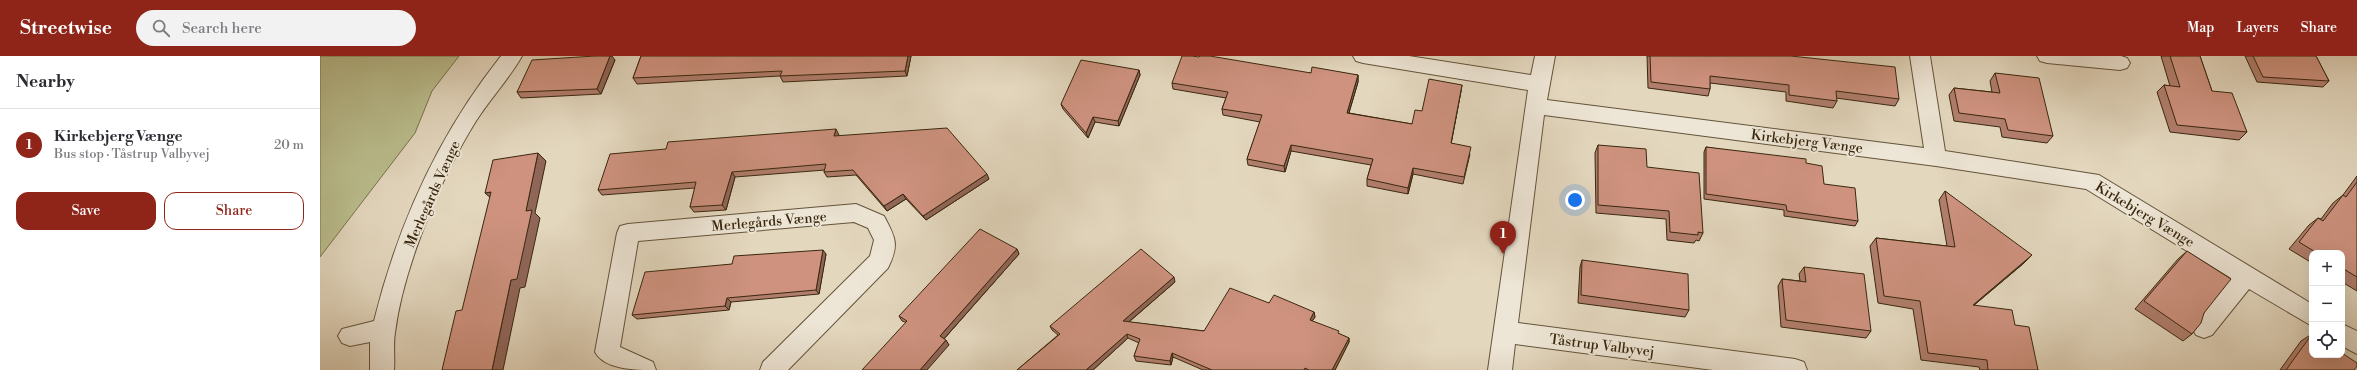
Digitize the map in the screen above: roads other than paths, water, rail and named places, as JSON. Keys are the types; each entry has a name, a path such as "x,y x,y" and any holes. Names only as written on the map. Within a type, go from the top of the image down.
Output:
{"street":[{"name":"Merlegårds Vænge","path":"382,370 384,329 410,237 449,149 488,84 512,56"},
{"path":"1363,56 1538,84"},
{"path":"1500,370 1538,84 1544,56"},
{"path":"1920,56 1936,158"},
{"path":"2047,56 2120,64"},
{"name":"Kirkebjerg Vænge","path":"1535,106 1936,158 2091,181 2309,314"},
{"name":"Merlegårds Vænge","path":"644,370 607,352 628,233 856,214 876,222 885,240 880,261 772,370"},
{"path":"2204,328 2246,276"},
{"path":"350,336 384,329"},
{"name":"Tåstrup Valbyvej","path":"1505,332 1795,370"},
{"path":"2345,336 2357,343"}],"place":[{"name":"Kirkebjerg Vænge","path":"1503,254"}]}
